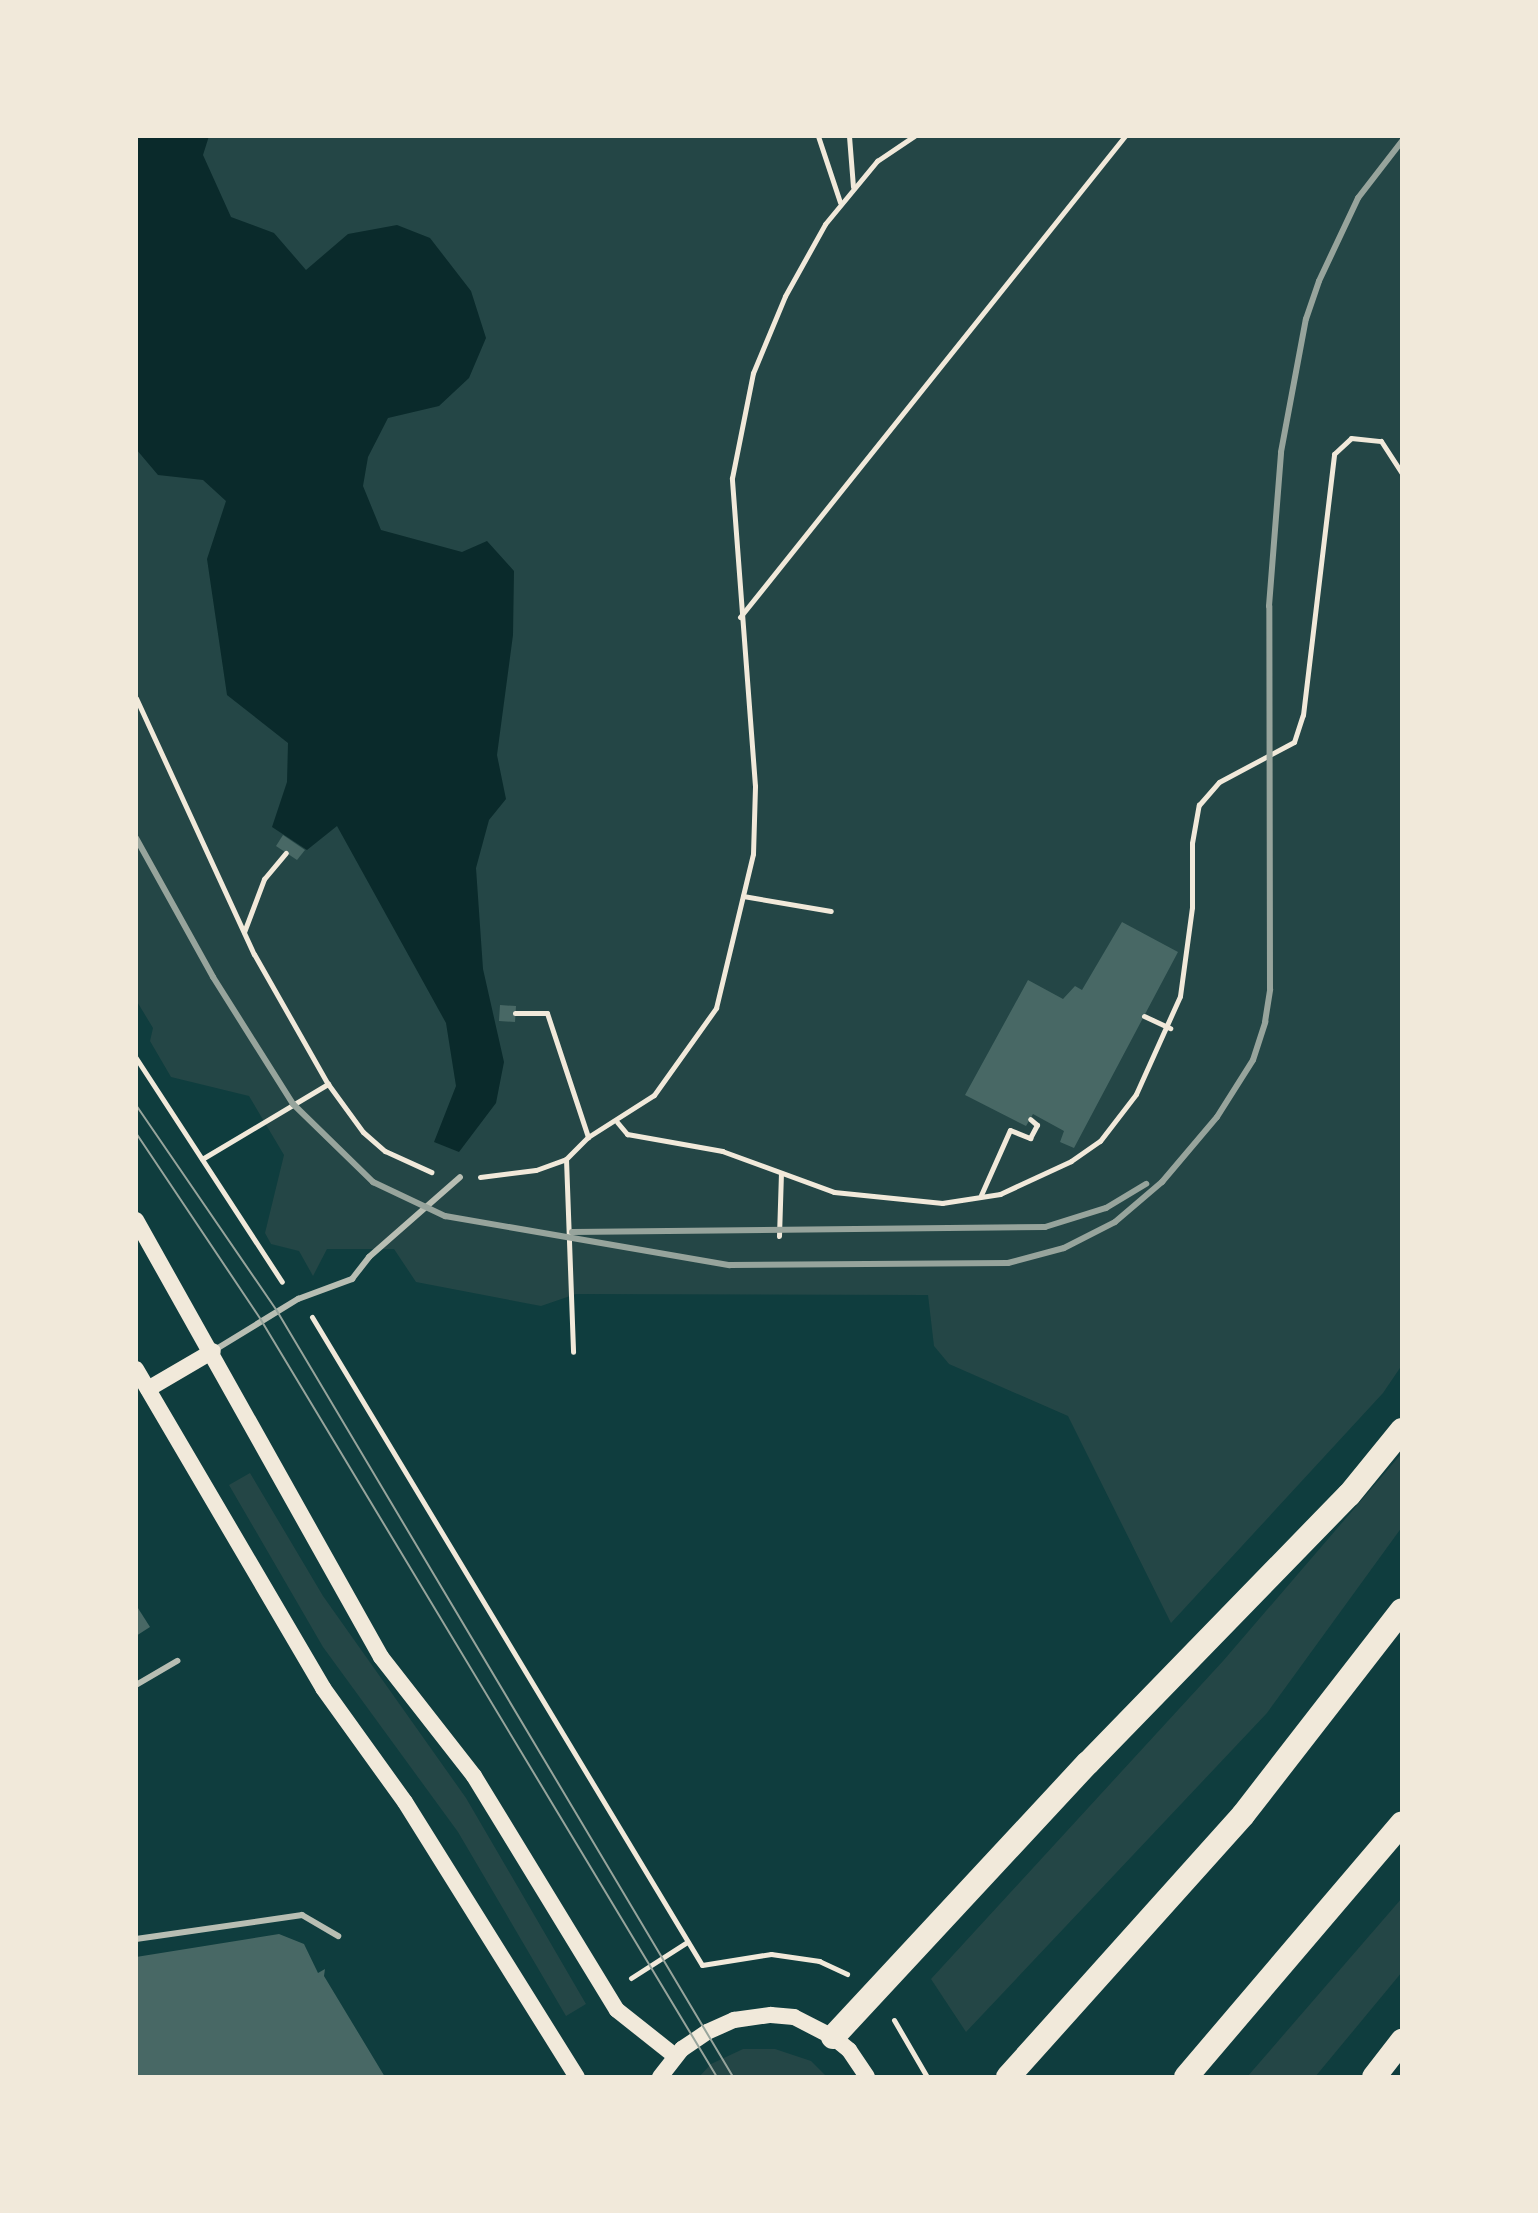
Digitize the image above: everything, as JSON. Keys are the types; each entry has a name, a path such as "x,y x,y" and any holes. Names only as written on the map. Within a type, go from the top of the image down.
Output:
{"highway":[{"path":"833,2037 1088,1763 1349,1495 1402,1430"},
{"path":"1008,2077 1243,1815 1402,1610"},
{"path":"1186,2077 1402,1823"},
{"path":"1374,2077 1402,2041"}],"main road":[{"path":"136,1220 213,1351 381,1657 474,1776 617,2010 675,2056"},
{"path":"142,1393 213,1351"},
{"path":"136,1369 142,1393 323,1688 405,1802 577,2077"},
{"path":"660,2077 675,2056 734,2020 771,2015 794,2017 833,2037 849,2050 867,2077"}],"lane":[{"path":"213,1351 298,1299 352,1279 369,1257 460,1177"},
{"path":"136,1685 177,1661"},
{"path":"136,1939 302,1915 338,1936"}],"path":[{"path":"818,136 840,203"},
{"path":"849,136 854,188"},
{"path":"136,698 244,933 328,1084 363,1132 385,1151 437,1174 460,1177 536,1170 566,1159 588,1137 617,1122 654,1095 716,1008 753,854 755,786 740,618 732,478 753,373 785,296 840,203 877,161 914,136"},
{"path":"740,618 1125,136"},
{"path":"617,1122 627,1134 722,1151 834,1192 942,1203 981,1196 1047,1173 1100,1141 1120,1121 1170,1028 1188,943 1192,843 1199,805 1219,782 1294,742 1303,715 1334,454 1351,438 1381,441 1402,473"},
{"path":"244,933 264,879 286,853"},
{"path":"743,896 831,911"},
{"path":"515,1013 547,1013 588,1137"},
{"path":"1144,1016 1170,1028"},
{"path":"136,1058 280,1280"},
{"path":"202,1159 328,1084"},
{"path":"981,1196 1010,1130 1030,1138 1037,1125 1030,1119"},
{"path":"566,1159 573,1352"},
{"path":"779,1236 781,1173"},
{"path":"315,1320 702,1965 771,1954 819,1961 849,1975"},
{"path":"607,1994 687,1942"},
{"path":"891,2016 927,2077"}],"shaded area":[{"path":"136,136 1402,136 1402,1365 1383,1393 1171,1623 1068,1416 949,1364 934,1346 928,1295 576,1294 541,1306 416,1282 394,1249 327,1249 313,1276 299,1251 271,1244 265,1233 284,1155 249,1096 171,1077 150,1041 153,1028 136,1000"},
{"path":"136,136 209,136 203,155 231,217 274,233 306,270 348,234 397,225 430,238 471,291 486,338 469,378 439,406 388,418 368,457 363,486 381,530 462,552 487,541 514,571 513,635 497,755 506,799 489,820 476,868 483,969 504,1062 496,1103 459,1152 434,1142 456,1086 446,1023 337,826 307,850 272,827 287,782 288,743 227,695 207,559 226,501 203,480 158,475 136,449"},
{"path":"1402,1453 1402,1527 1267,1713 966,2032 931,1979 1223,1661"},
{"path":"250,1473 323,1596 466,1798 586,2004 566,2016 458,1832 323,1647 229,1485"},
{"path":"1402,1898 1402,1972 1315,2077 1247,2077"},
{"path":"743,2049 775,2049 811,2061 827,2077 699,2077 711,2064"}],"building":[{"path":"283,835 305,850 297,860 276,846"},
{"path":"1122,922 1178,952 1074,1148 1060,1142 1064,1131 1033,1114 1026,1126 965,1095 1028,980 1063,999 1075,986 1082,990"},
{"path":"500,1005 516,1006 515,1022 499,1021"},
{"path":"136,1605 150,1627 136,1636"},
{"path":"279,1934 304,1944 318,1973 325,1969 324,1976 385,2077 136,2077 136,1957"}],"tram line":[{"path":"136,1105 277,1311 733,2077"},
{"path":"136,1133 261,1320 717,2077"}],"railway":[{"path":"136,838 213,977 293,1104 373,1182 445,1216 730,1265 1008,1263 1064,1248 1115,1222 1162,1182 1217,1117 1253,1060 1265,1022 1270,989 1269,606 1281,452 1306,319 1319,281 1358,198 1402,141"},
{"path":"572,1232 1045,1227 1106,1208 1146,1184"}]}
